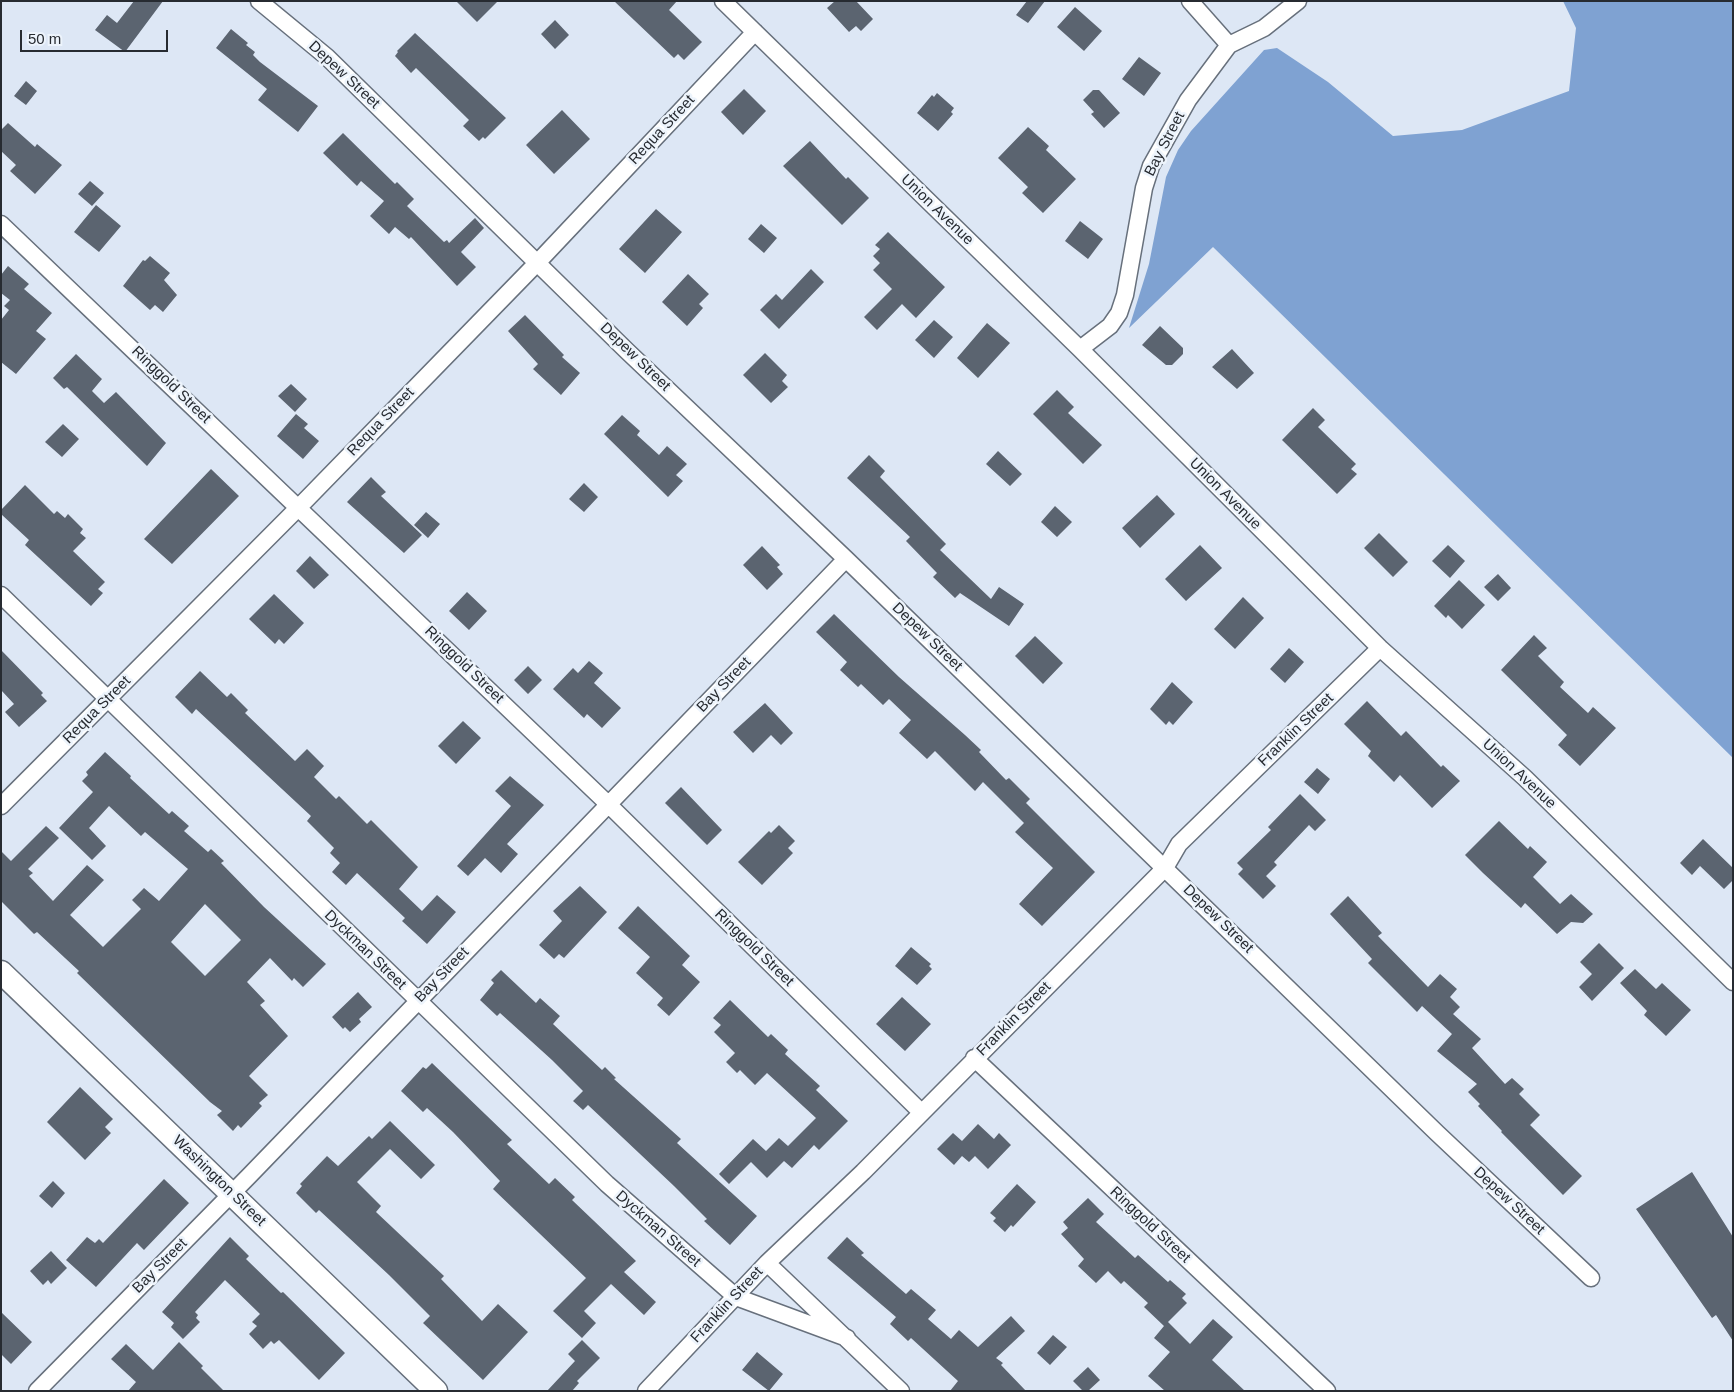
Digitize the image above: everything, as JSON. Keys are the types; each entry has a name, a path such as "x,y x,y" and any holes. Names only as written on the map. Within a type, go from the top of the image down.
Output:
{"street":[{"name":"Depew Street","path":"259,1 327,57 627,351 846,559 1437,1133 1591,1278"},
{"name":"Union Avenue","path":"723,1 1080,349 1380,648 1525,778 1733,982"},
{"path":"1190,1 1229,45"},
{"name":"Bay Street","path":"1080,349 1110,326 1119,314 1125,295 1144,188 1151,166 1188,100 1229,45 1264,28 1298,1"},
{"name":"Requa Street","path":"1,806 299,507 538,262 755,32"},
{"name":"Ringgold Street","path":"1,224 608,804 921,1112"},
{"name":"Bay Street","path":"37,1391 232,1193 846,559"},
{"name":"Dyckman Street","path":"1,595 607,1184 736,1297"},
{"name":"Franklin Street","path":"646,1391 767,1263 1165,868 1178,844 1380,648"},
{"name":"Washington Street","path":"1,972 436,1391"},
{"name":"Ringgold Street","path":"974,1058 1327,1391"},
{"path":"767,1263 901,1391"},
{"path":"736,1297 847,1338"}],"shaded area":[{"path":"1563,1 1733,1 1733,758 1213,247 1129,328 1149,264 1166,177 1178,150 1191,131 1264,50 1277,48 1328,82 1393,136 1462,130 1569,91 1576,28"}],"building":[{"path":"134,1 163,1 125,52 95,30 107,15 117,23"},
{"path":"456,1 498,1 477,22"},
{"path":"614,1 677,1 669,10 702,42 684,60 678,54 674,58"},
{"path":"835,1 856,1 873,19 861,31 856,26 849,32 827,8"},
{"path":"1027,1 1045,1 1028,23 1016,15"},
{"path":"1075,7 1102,31 1084,51 1057,27"},
{"path":"555,20 569,35 555,49 541,34"},
{"path":"231,29 248,43 246,45 255,52 253,55 260,62 318,106 298,132 258,100 267,89 216,48"},
{"path":"415,33 506,118 485,139 483,137 479,141 463,126 469,120 416,68 411,73 395,56 397,51"},
{"path":"1139,57 1161,73 1144,96 1122,79"},
{"path":"26,81 37,91 26,105 14,96"},
{"path":"744,89 766,111 743,135 721,112"},
{"path":"1093,90 1099,90 1120,113 1104,128 1091,114 1094,112 1083,100"},
{"path":"937,93 954,108 951,112 953,114 938,131 917,113 932,95 934,97"},
{"path":"562,110 590,139 554,174 526,145"},
{"path":"8,123 35,147 37,144 62,165 35,194 10,171 16,165 1,151 1,130"},
{"path":"1028,127 1049,146 1046,150 1076,179 1043,213 1022,193 1028,187 998,158"},
{"path":"343,133 395,184 397,182 414,199 407,206 444,242 447,240 449,243 475,218 484,228 461,252 476,267 457,286 411,237 409,239 395,227 389,234 370,216 384,201 361,181 357,186 323,153"},
{"path":"810,141 846,179 848,177 869,198 842,225 783,166"},
{"path":"90,181 104,193 92,206 78,194"},
{"path":"96,205 121,226 99,252 74,232"},
{"path":"656,209 682,232 645,273 619,249"},
{"path":"1080,221 1103,239 1088,259 1065,241"},
{"path":"761,224 777,238 764,253 748,239"},
{"path":"888,232 945,287 916,318 902,304 877,330 864,317 892,289 873,270 880,263 873,256 880,249 875,245"},
{"path":"150,256 170,273 164,280 177,295 163,312 155,305 150,310 123,286 143,260 145,261"},
{"path":"8,266 29,284 24,289 52,313 36,331 46,339 16,374 1,362 1,320 9,310 4,306 10,300 1,293 1,275"},
{"path":"811,269 824,282 779,329 760,310 776,294 782,300"},
{"path":"688,274 709,294 699,304 703,308 687,326 662,302"},
{"path":"525,315 564,355 562,357 580,373 561,395 533,369 538,364 508,331"},
{"path":"934,320 953,337 934,358 915,340"},
{"path":"987,323 1010,343 978,378 957,358"},
{"path":"1160,326 1183,348 1183,354 1172,365 1166,365 1142,345"},
{"path":"1232,349 1254,373 1237,389 1212,367"},
{"path":"765,353 787,375 782,381 788,387 771,403 743,375"},
{"path":"76,354 102,379 92,391 104,403 116,392 166,443 147,466 67,387 64,389 53,378"},
{"path":"291,384 307,399 295,412 278,396"},
{"path":"1057,390 1074,407 1068,413 1102,445 1083,464 1033,414"},
{"path":"1313,408 1325,420 1318,427 1356,464 1351,469 1357,474 1337,494 1282,440"},
{"path":"296,414 308,424 304,428 319,441 303,459 277,436"},
{"path":"622,415 640,431 637,435 659,455 667,446 687,464 676,475 683,481 668,497 604,434"},
{"path":"63,424 79,439 62,457 45,442"},
{"path":"998,451 1022,474 1010,486 986,464"},
{"path":"869,455 885,471 880,477 946,544 940,550 991,599 999,587 1024,604 1009,626 960,593 955,598 933,577 937,573 906,541 910,537 847,478"},
{"path":"211,469 239,496 172,564 144,539"},
{"path":"371,477 386,492 381,496 422,535 404,553 347,502"},
{"path":"584,483 598,497 584,512 569,499"},
{"path":"25,485 54,514 57,511 65,518 68,514 83,529 80,533 86,538 73,551 105,582 98,589 103,593 91,606 25,545 29,540 1,514 1,510"},
{"path":"1157,495 1175,514 1140,548 1122,528"},
{"path":"1055,506 1072,522 1057,537 1041,522"},
{"path":"426,512 440,524 428,538 414,525"},
{"path":"1379,533 1408,562 1393,577 1364,548"},
{"path":"1200,545 1222,568 1186,601 1165,579"},
{"path":"1448,545 1465,561 1450,578 1432,561"},
{"path":"762,546 780,565 777,567 783,574 767,590 743,565"},
{"path":"310,556 329,575 314,589 296,571"},
{"path":"1498,574 1511,588 1498,601 1484,587"},
{"path":"1459,580 1485,605 1462,629 1448,615 1446,618 1434,606"},
{"path":"467,592 487,611 469,630 449,611"},
{"path":"274,594 304,623 284,644 279,639 275,644 249,619"},
{"path":"1243,597 1264,618 1235,649 1214,629"},
{"path":"834,614 899,677 981,750 979,752 1006,780 1009,778 1030,799 1026,803 1095,872 1042,926 1019,904 1053,868 1015,832 1024,823 983,782 975,791 935,751 927,759 899,733 911,720 889,699 883,705 861,684 858,687 840,670 847,662 816,632"},
{"path":"1534,635 1547,648 1538,656 1564,682 1560,687 1588,713 1593,707 1616,728 1580,766 1558,745 1567,735 1501,670"},
{"path":"1035,636 1063,663 1043,684 1015,656"},
{"path":"1289,648 1304,662 1285,683 1270,669"},
{"path":"1,650 43,693 41,695 47,701 19,727 5,712 14,704 1,690"},
{"path":"589,661 603,673 594,683 621,708 602,728 587,714 584,718 553,689 573,668 578,673"},
{"path":"528,666 542,680 528,694 514,680"},
{"path":"200,671 227,697 231,693 248,710 245,713 295,761 307,749 324,766 314,777 336,799 339,796 367,824 371,820 418,867 399,889 422,911 437,895 456,912 427,944 402,921 405,918 357,873 346,885 332,872 340,863 330,853 334,848 307,821 311,816 196,709 192,714 175,697"},
{"path":"1172,682 1193,702 1173,725 1169,721 1166,725 1150,709"},
{"path":"1367,701 1401,736 1406,731 1441,767 1443,765 1460,781 1432,808 1400,775 1394,782 1368,756 1371,751 1344,724"},
{"path":"765,703 793,733 781,745 771,735 753,753 733,732"},
{"path":"463,721 481,738 456,764 438,746"},
{"path":"105,752 169,814 172,811 189,826 184,831 208,852 211,849 224,861 221,863 264,907 326,964 303,987 294,978 292,981 270,958 247,982 265,1001 260,1005 288,1036 249,1076 268,1095 259,1103 262,1106 241,1128 238,1125 233,1131 217,1115 222,1111 210,1102 77,973 79,971 37,932 34,934 1,901 1,851 11,861 46,826 59,838 28,869 33,873 29,876 53,901 87,865 104,880 70,915 103,947 141,909 132,900 144,888 159,901 188,869 145,832 141,836 109,806 89,828 106,846 92,860 59,828 93,792 82,781 88,775 86,772","holes":["205,904 241,940 205,976 171,942"]},
{"path":"1317,768 1330,779 1318,794 1304,782"},
{"path":"510,776 544,805 507,844 518,854 501,873 485,858 468,876 457,866 511,806 495,791"},
{"path":"681,787 722,830 707,845 665,803"},
{"path":"1300,794 1326,820 1315,831 1309,825 1274,862 1277,865 1266,876 1276,886 1263,899 1238,874 1243,869 1237,863 1271,830 1268,827"},
{"path":"1499,821 1528,849 1530,846 1547,862 1533,877 1560,904 1571,894 1593,914 1583,923 1571,922 1557,934 1525,903 1521,908 1483,873 1465,855"},
{"path":"779,825 795,841 788,848 793,853 762,885 738,862 769,831 771,833"},
{"path":"1703,839 1733,868 1733,880 1724,889 1700,866 1692,875 1680,863"},
{"path":"580,886 607,912 564,958 559,954 554,959 539,945 562,921 553,911"},
{"path":"1348,896 1382,933 1378,936 1428,987 1440,974 1457,989 1450,997 1460,1007 1453,1014 1481,1039 1472,1048 1505,1084 1512,1078 1524,1089 1519,1094 1540,1115 1530,1125 1582,1176 1563,1195 1478,1106 1480,1104 1468,1092 1477,1084 1437,1051 1452,1034 1422,1006 1417,1012 1368,963 1372,959 1330,914"},
{"path":"638,906 690,956 682,965 700,982 669,1016 657,1005 663,998 636,973 650,957 618,928"},
{"path":"1599,943 1624,968 1592,1001 1579,987 1592,974 1580,962"},
{"path":"911,947 931,964 929,966 932,969 917,985 895,966"},
{"path":"1635,969 1656,989 1662,983 1691,1010 1666,1036 1644,1015 1647,1011 1620,983"},
{"path":"501,970 536,1003 540,998 560,1016 553,1024 602,1070 605,1067 616,1078 614,1079 681,1139 677,1143 757,1216 730,1245 704,1221 707,1219 674,1186 588,1105 583,1110 573,1101 583,1091 552,1060 500,1013 497,1016 480,1000 494,983 491,980"},
{"path":"358,992 372,1007 359,1019 361,1022 350,1032 345,1027 343,1029 332,1017"},
{"path":"902,997 931,1024 905,1051 876,1024"},
{"path":"730,1000 768,1037 771,1034 788,1050 785,1054 820,1086 816,1090 848,1121 819,1150 814,1145 792,1168 784,1161 767,1178 751,1162 729,1184 719,1174 753,1139 766,1151 779,1138 788,1146 816,1118 767,1073 755,1085 740,1070 737,1073 726,1062 735,1053 714,1032 721,1025 713,1018"},
{"path":"432,1063 512,1140 507,1144 549,1184 555,1178 575,1197 572,1200 636,1261 624,1272 656,1302 644,1315 611,1284 584,1311 596,1323 582,1338 553,1311 586,1278 493,1189 500,1181 453,1132 427,1108 423,1112 401,1091 423,1067 426,1069"},
{"path":"80,1087 113,1119 105,1127 111,1133 85,1160 47,1122"},
{"path":"390,1121 435,1165 421,1179 390,1149 357,1182 381,1206 376,1212 444,1276 441,1279 482,1321 498,1304 528,1332 483,1380 423,1323 430,1316 389,1275 319,1210 316,1213 296,1193 302,1186 300,1184 327,1156 338,1166 369,1136 372,1139"},
{"path":"978,1124 994,1139 999,1133 1011,1145 988,1169 975,1156 969,1162 962,1156 954,1165 937,1149 953,1133 962,1141"},
{"path":"1692,1172 1733,1237 1733,1341 1716,1315 1712,1318 1636,1209"},
{"path":"164,1179 189,1203 144,1250 137,1243 96,1287 66,1260 87,1237 95,1243 99,1239 103,1243"},
{"path":"53,1181 65,1193 52,1208 39,1196"},
{"path":"1017,1184 1036,1202 1013,1227 1011,1225 1005,1232 993,1221 996,1218 990,1213"},
{"path":"1088,1198 1104,1214 1096,1222 1135,1258 1138,1255 1168,1282 1170,1280 1186,1294 1182,1298 1187,1303 1168,1322 1190,1344 1213,1319 1233,1337 1212,1360 1245,1391 1165,1391 1148,1376 1170,1352 1154,1338 1164,1326 1144,1307 1148,1303 1124,1281 1121,1284 1108,1271 1096,1283 1078,1266 1084,1259 1061,1234 1068,1228 1063,1222"},
{"path":"230,1237 249,1256 246,1259 281,1293 283,1292 345,1353 319,1380 279,1340 274,1344 271,1341 263,1349 249,1334 257,1326 252,1322 260,1314 225,1280 195,1312 198,1315 196,1318 200,1322 183,1339 171,1327 174,1323 162,1312"},
{"path":"847,1237 864,1253 861,1255 906,1294 911,1289 936,1310 928,1319 951,1339 959,1330 978,1347 1011,1316 1025,1331 996,1358 1003,1363 1001,1365 1026,1391 950,1391 958,1381 911,1338 908,1341 890,1324 896,1317 827,1258"},
{"path":"51,1251 67,1268 51,1284 48,1280 43,1285 30,1271"},
{"path":"1,1312 32,1342 11,1364 1,1354"},
{"path":"1053,1335 1067,1347 1050,1365 1037,1353"},
{"path":"582,1340 600,1358 577,1381 579,1383 572,1391 547,1391 575,1361 568,1354"},
{"path":"179,1342 224,1391 128,1391 136,1382 111,1359 126,1344 153,1370"},
{"path":"757,1352 783,1374 769,1391 742,1370"},
{"path":"1088,1367 1100,1380 1088,1391 1083,1391 1073,1381"}]}
